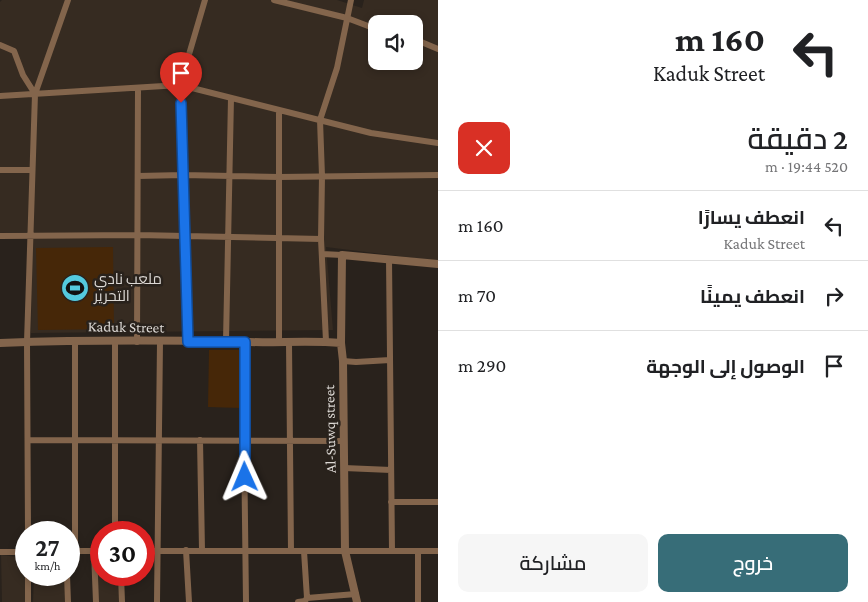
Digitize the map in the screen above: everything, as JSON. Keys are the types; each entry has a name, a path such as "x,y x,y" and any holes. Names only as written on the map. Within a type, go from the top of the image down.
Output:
{"street":[{"path":"28,521 27,342 35,94 68,0"},
{"path":"188,342 180,85 205,0"},
{"path":"274,0 347,18 368,26"},
{"path":"326,341 321,239 322,176 320,120 337,68 351,0"},
{"path":"423,43 438,49"},
{"path":"0,45 14,51 22,75 35,94"},
{"path":"0,96 180,85 371,133 438,143"},
{"path":"137,342 138,88"},
{"path":"226,342 231,98"},
{"path":"279,110 279,343"},
{"path":"0,170 32,170"},
{"path":"138,176 438,175"},
{"path":"0,236 138,234 321,239"},
{"path":"322,254 389,258 438,264"},
{"name":"Al-Suwq street","path":"342,255 341,343 344,441 344,551 357,598"},
{"path":"389,258 392,551"},
{"path":"73,521 76,440 75,341"},
{"name":"Kaduk Street","path":"0,343 75,341 279,343 326,341 341,343"},
{"path":"114,342 115,521"},
{"path":"157,602 160,342"},
{"path":"245,342 246,602"},
{"path":"289,343 292,550"},
{"path":"342,361 390,360"},
{"path":"28,440 344,441"},
{"path":"200,440 202,550"},
{"path":"344,468 391,470"},
{"path":"391,502 438,502"},
{"path":"186,550 189,602"},
{"path":"158,551 438,551"},
{"path":"304,551 307,598"},
{"path":"418,551 418,602"},
{"path":"0,552 15,552"},
{"path":"28,586 28,602"},
{"path":"67,586 68,602"},
{"path":"95,586 96,602"},
{"path":"121,586 122,602"},
{"path":"298,602 305,601 307,598 316,600 357,598"}],"shaded area":[{"path":"2,0 337,0 362,8 364,0 438,0 438,261 326,247 333,330 31,333 32,232 0,233 0,2"},
{"name":"ملعب نادي التحرير","path":"113,247 114,329 38,330 36,248"},
{"path":"209,350 242,350 241,408 208,407"},
{"path":"1,555 15,557 15,586 25,586 25,602 2,602"},
{"path":"34,586 65,586 66,602 33,602"},
{"path":"97,586 119,586 120,602 98,602"}],"place":[{"name":"ملعب نادي التحرير","path":"75,288"}],"route":[{"path":"181,103 188,342 245,342 245,477"}]}
